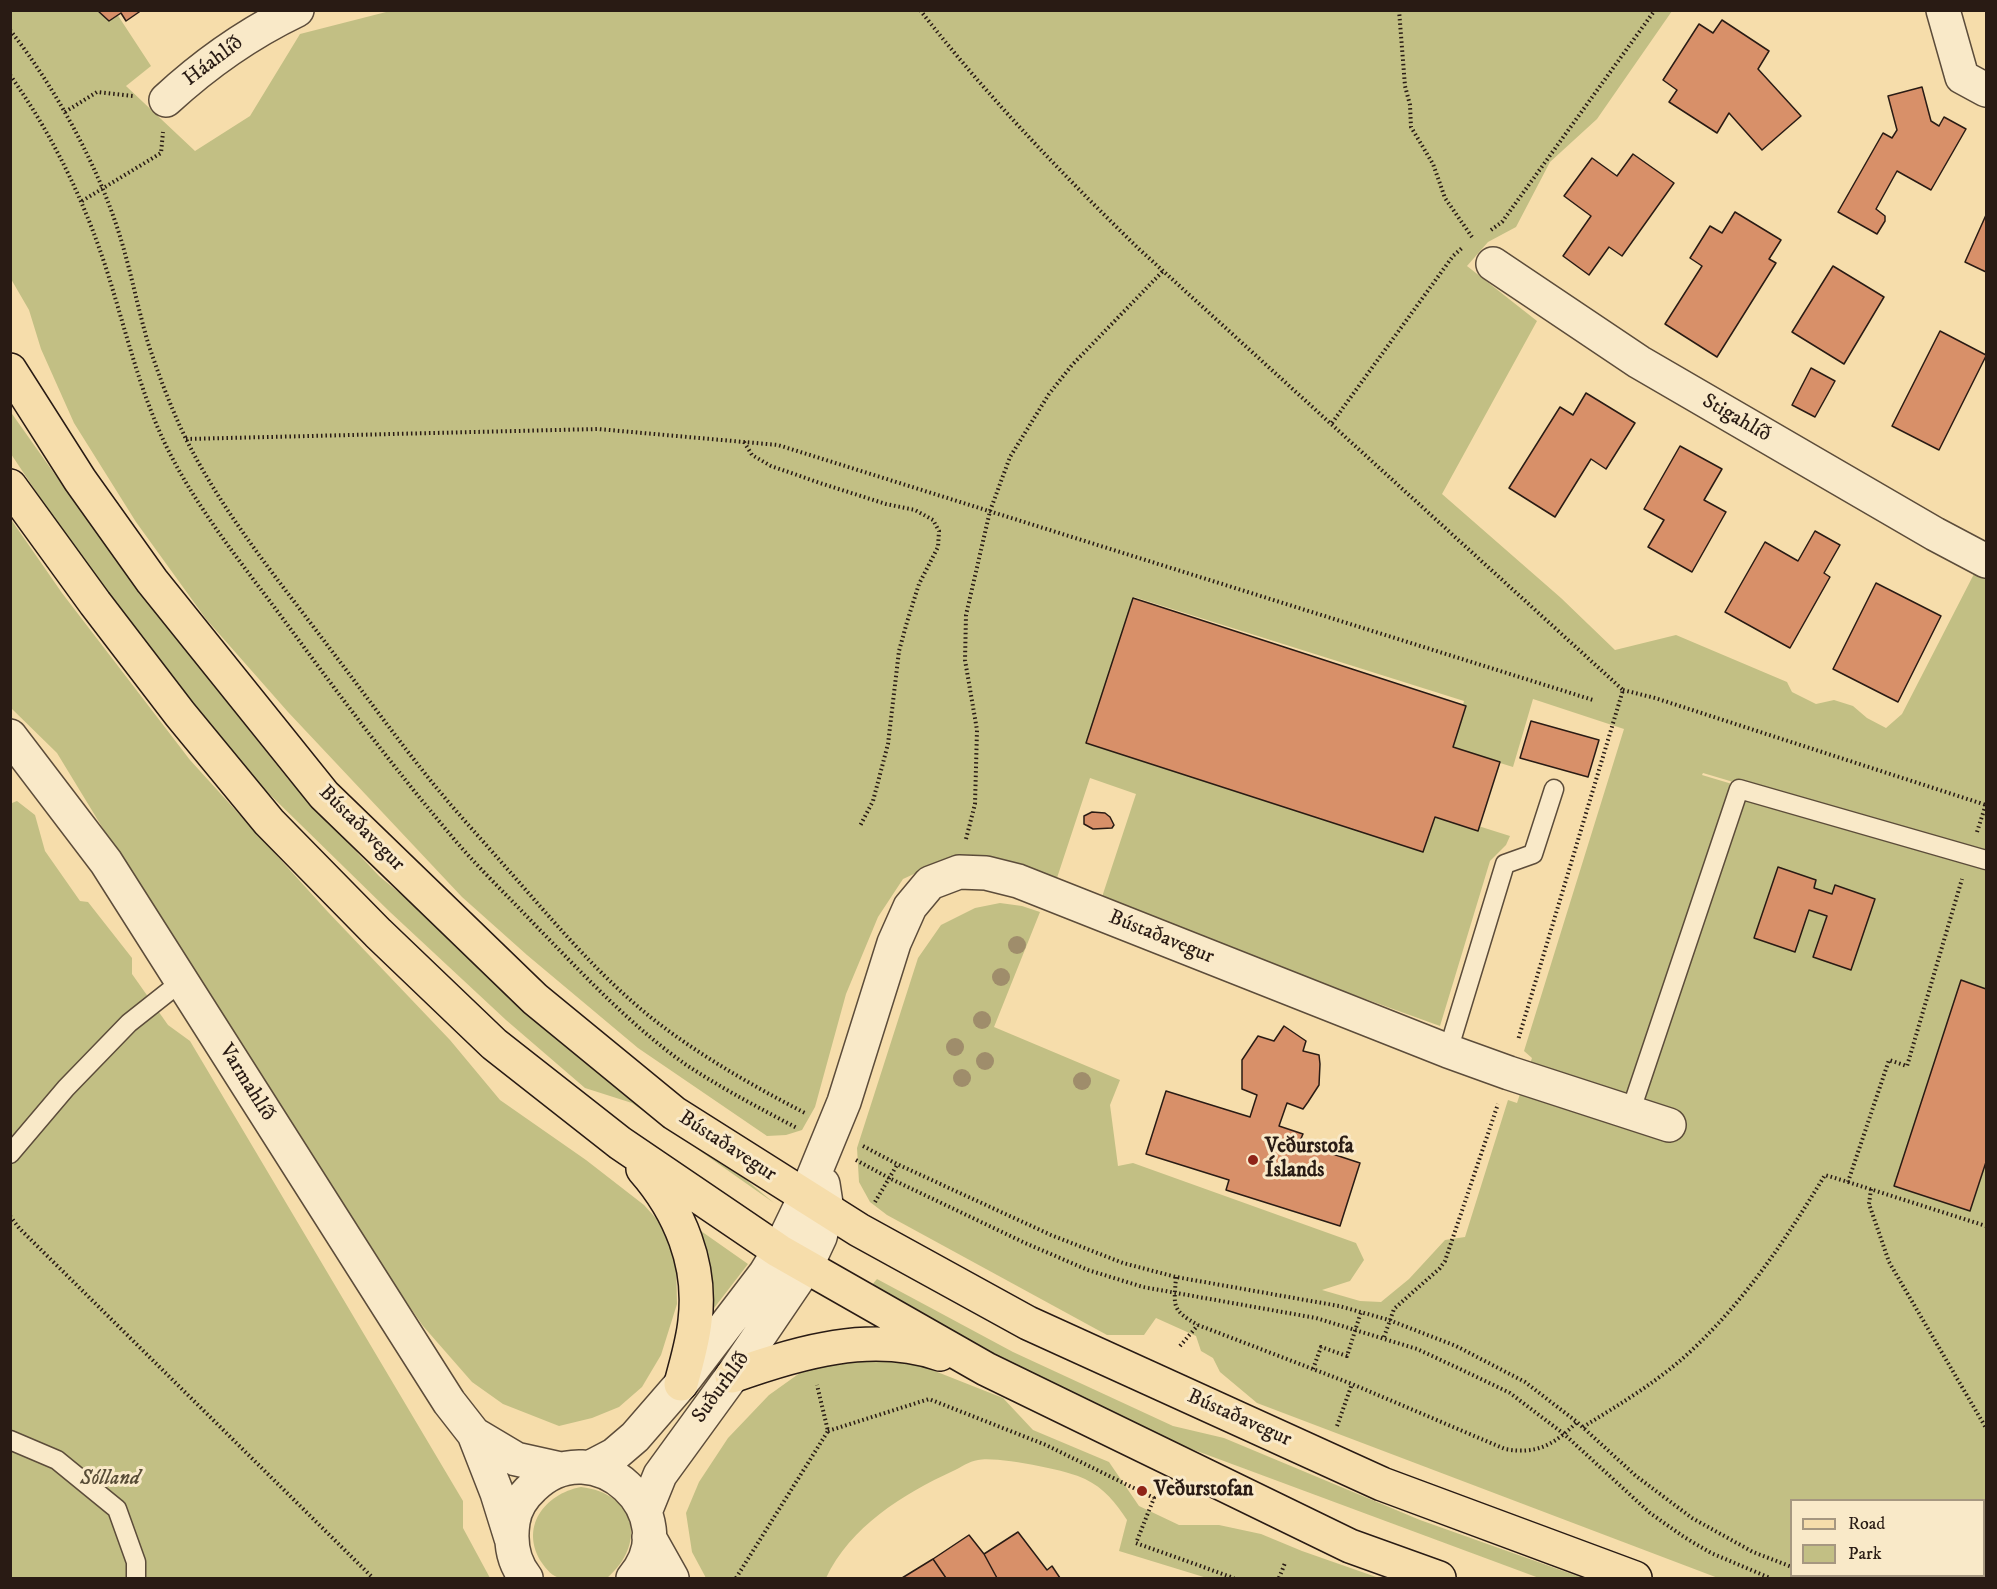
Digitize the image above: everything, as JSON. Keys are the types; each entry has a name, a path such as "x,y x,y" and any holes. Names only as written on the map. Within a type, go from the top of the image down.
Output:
{"main road":[{"name":"Bústaðavegur","path":"10,370 80,480 152,581 324,795 535,999 674,1113 816,1204 890,1248 1028,1323 1382,1484 1635,1578"},
{"path":"10,486 180,714 269,822 378,933 494,1044 620,1143 793,1259 986,1369 1350,1546 1439,1578"},
{"path":"620,1143 651,1178 672,1207 693,1268 696,1294 695,1322 681,1384"},
{"path":"732,1376 777,1359 808,1351 877,1343 918,1347 986,1369"}],"street":[{"name":"Háahlíð","path":"166,100 197,72 231,47 297,10"},
{"path":"1943,10 1962,77 1986,90"},
{"name":"Stigahlíð","path":"1487,250 1639,362 1935,534 1986,561"},
{"name":"Varmahlíð","path":"10,736 106,862 449,1402 474,1434 497,1493 515,1558 526,1578"},
{"name":"Bústaðavegur","path":"793,1259 816,1204 812,1145 844,1102 894,943 910,907 930,883 958,872 986,873 1018,881 1448,1051 1669,1125"},
{"name":"Suðurhlíð","path":"633,1578 646,1556 647,1525 660,1475 732,1376 793,1259"},
{"name":"Suðurhlíð","path":"511,1538 514,1515 524,1495 540,1479 614,1455 635,1437 681,1384 765,1274 793,1259"},
{"name":"Varmahlíð","path":"474,1434 516,1459 608,1473 624,1483 637,1496 647,1525"},
{"path":"647,1525 672,1578"}],"lane":[{"path":"1448,1051 1505,864 1533,854 1554,789"},
{"path":"1630,1113 1739,789 1978,857"},
{"path":"10,1154 66,1088 129,1023 182,981"},
{"path":"10,1440 57,1460 117,1509 136,1562 136,1578"}],"path":[{"path":"920,10 945,42 1071,183 1332,423 1454,256 1464,246"},
{"path":"1399,10 1404,86 1410,105 1411,127 1433,164 1445,198 1474,240 1487,250"},
{"path":"1489,232 1502,222 1655,10"},
{"path":"10,30 65,112 104,188 130,270 148,342 166,394 206,476 256,550 440,791 552,920 605,977 656,1022 708,1059 758,1089 813,1117"},
{"path":"10,75 56,149 82,201 107,269 133,359 162,436 182,475 206,513 347,705 451,836 589,981 641,1030 686,1065 743,1099 812,1145"},
{"path":"65,112 97,92 166,100 161,153 82,201"},
{"path":"958,872 975,804 977,730 965,660 966,615 990,511 1010,457 1049,394 1072,365 1164,270"},
{"path":"186,439 598,429 778,445 1593,700"},
{"path":"743,441 752,455 771,466 886,504 915,510 933,520 939,531 939,547 920,584 899,651 888,744 873,801 860,826"},
{"path":"1623,690 1655,698 1986,805 1978,857 1907,1066 1889,1060 1848,1182"},
{"path":"859,1144 1051,1235 1123,1263 1176,1277 1288,1296 1361,1312 1389,1320 1456,1346 1525,1382 1583,1427 1636,1476 1692,1518 1753,1552 1790,1567"},
{"path":"854,1159 1025,1243 1088,1270 1143,1287 1316,1318 1417,1349 1510,1393 1564,1434 1650,1513 1711,1553 1770,1578"},
{"path":"871,1208 897,1164"},
{"path":"1583,1427 1642,1390 1691,1351 1744,1294 1785,1241 1825,1175 1986,1226"},
{"path":"1871,1189 1869,1204 1889,1262 1986,1428"},
{"path":"10,1216 27,1236 374,1578"},
{"path":"1176,1277 1175,1304 1181,1315 1198,1325 1352,1384 1505,1449 1523,1452 1539,1449 1564,1434 1576,1422"},
{"path":"1313,1369 1321,1347 1347,1356 1361,1312"},
{"path":"1180,1346 1198,1325"},
{"path":"814,1374 828,1431"},
{"path":"1333,1435 1352,1384"},
{"path":"736,1578 828,1431 929,1399 1046,1445 1155,1496 1136,1544 1234,1578"},
{"path":"1134,1488 1147,1490"},
{"path":"1279,1578 1285,1563"}],"green space":[{"path":"11,11 115,11 151,66 126,86 195,151 250,116 300,34 390,11 1672,11 1597,119 1550,162 1516,227 1488,242 1467,266 1537,321 1442,494 1561,598 1615,650 1676,635 1787,682 1792,692 1816,704 1834,700 1853,706 1867,718 1886,728 1902,714 1975,572 1986,578 1986,857 1703,773 1702,775 1986,860 1986,1578 1718,1578 1257,1403 1220,1372 1213,1358 1201,1351 1196,1336 1156,1318 1144,1335 1107,1335 887,1215 870,1202 859,1182 857,1148 918,958 941,925 975,908 1000,903 1022,906 1040,912 994,1027 1120,1080 1110,1105 1118,1166 1133,1163 1356,1243 1364,1260 1350,1281 1322,1290 1360,1301 1381,1302 1409,1279 1445,1240 1465,1237 1508,1100 1517,1103 1532,1058 1524,1051 1624,729 1533,699 1513,767 1452,748 1464,701 1134,597 1089,740 1434,812 1510,836 1506,845 1490,861 1440,1026 1100,903 1136,794 1090,778 1054,887 927,868 903,879 878,917 846,994 815,1107 802,1130 786,1135 767,1136 638,1048 527,955 462,897 288,712 206,619 136,522 74,423 41,349 29,310 11,279"},
{"path":"10,411 129,579 288,779 379,876 774,1203 632,1103 585,1088 506,1020 390,912 255,780 91,574 11,454"},
{"path":"10,518 62,593 190,760 328,912 450,1040 500,1100 586,1160 644,1205 671,1235 676,1261 677,1304 661,1355 642,1387 619,1407 592,1418 559,1426 503,1404 472,1382 423,1326 275,1111 57,753 11,708"},
{"name":"Sólland","path":"10,801 12,803 17,801 35,815 45,851 80,901 88,902 132,958 132,974 168,1025 190,1041 463,1501 463,1528 490,1578 11,1578"},
{"path":"691,1224 748,1264 711,1312"},
{"path":"877,1279 1013,1352 1173,1426 1224,1438 1420,1520 1583,1578 1539,1578 1170,1441 1007,1361 871,1286"},
{"path":"845,1361 912,1362 1003,1398 1033,1430 1109,1462 1139,1506 1179,1525 1219,1525 1261,1534 1379,1578 1207,1578 1119,1551 1127,1520 1109,1496 1085,1479 1048,1468 987,1459 971,1462 934,1480 880,1514 849,1543 826,1578 706,1578 692,1552 686,1513 699,1482 728,1438 769,1395 804,1370"},
{"path":"581,1487 599,1491 614,1499 624,1509 630,1522 631,1535 628,1550 620,1564 607,1578 571,1580 557,1577 542,1563 536,1550 533,1537 534,1525 539,1514 556,1497"}],"building":[{"path":"97,10 142,10 126,21 121,13 109,21"},
{"path":"1722,20 1769,51 1758,69 1801,116 1762,150 1729,113 1717,133 1669,102 1677,90 1663,80 1699,24 1713,33"},
{"path":"1922,87 1931,121 1939,126 1944,117 1966,129 1931,190 1897,171 1876,209 1885,216 1885,221 1877,234 1838,212 1883,133 1892,138 1897,130 1888,96"},
{"path":"1633,154 1674,183 1622,256 1609,247 1589,275 1563,256 1591,216 1564,196 1592,158 1617,176"},
{"path":"1735,212 1781,240 1769,259 1776,263 1717,357 1665,324 1702,266 1690,258 1710,226 1722,233"},
{"path":"1986,215 1986,272 1965,262"},
{"path":"1833,266 1884,297 1844,364 1792,332"},
{"path":"1940,331 1986,356 1939,450 1892,426"},
{"path":"1811,368 1835,381 1815,417 1792,405"},
{"path":"1586,393 1635,423 1606,469 1591,459 1555,517 1509,488 1560,407 1573,415"},
{"path":"1680,446 1722,469 1704,500 1726,512 1692,572 1648,547 1664,520 1644,509"},
{"path":"1815,531 1840,545 1824,573 1830,577 1790,648 1725,612 1765,542 1798,561"},
{"path":"1876,583 1941,616 1898,702 1833,669"},
{"path":"1133,598 1466,706 1453,747 1500,762 1478,831 1435,817 1423,852 1086,743"},
{"path":"1531,721 1599,740 1588,777 1520,758"},
{"path":"1092,812 1105,813 1110,817 1114,825 1112,828 1093,829 1084,824 1084,816"},
{"path":"1778,867 1816,880 1814,888 1832,894 1835,885 1875,899 1851,970 1813,957 1827,916 1809,910 1795,952 1754,938"},
{"path":"1961,980 1986,989 1986,1162 1970,1211 1894,1186"},
{"path":"1284,1026 1306,1041 1303,1051 1319,1055 1319,1085 1303,1109 1287,1103 1279,1126 1303,1134 1299,1143 1360,1163 1340,1226 1226,1190 1229,1180 1146,1154 1166,1091 1250,1117 1257,1095 1242,1089 1242,1060 1258,1036 1274,1041"},
{"path":"1018,1532 1047,1570 1052,1566 1060,1578 997,1578 984,1554"},
{"path":"969,1535 984,1554 997,1578 946,1578 933,1559"},
{"path":"933,1559 946,1578 902,1578"}],"place":[{"name":"Veðurstofa Íslands","path":"1253,1160"},
{"name":"Veðurstofan","path":"1142,1491"}]}
